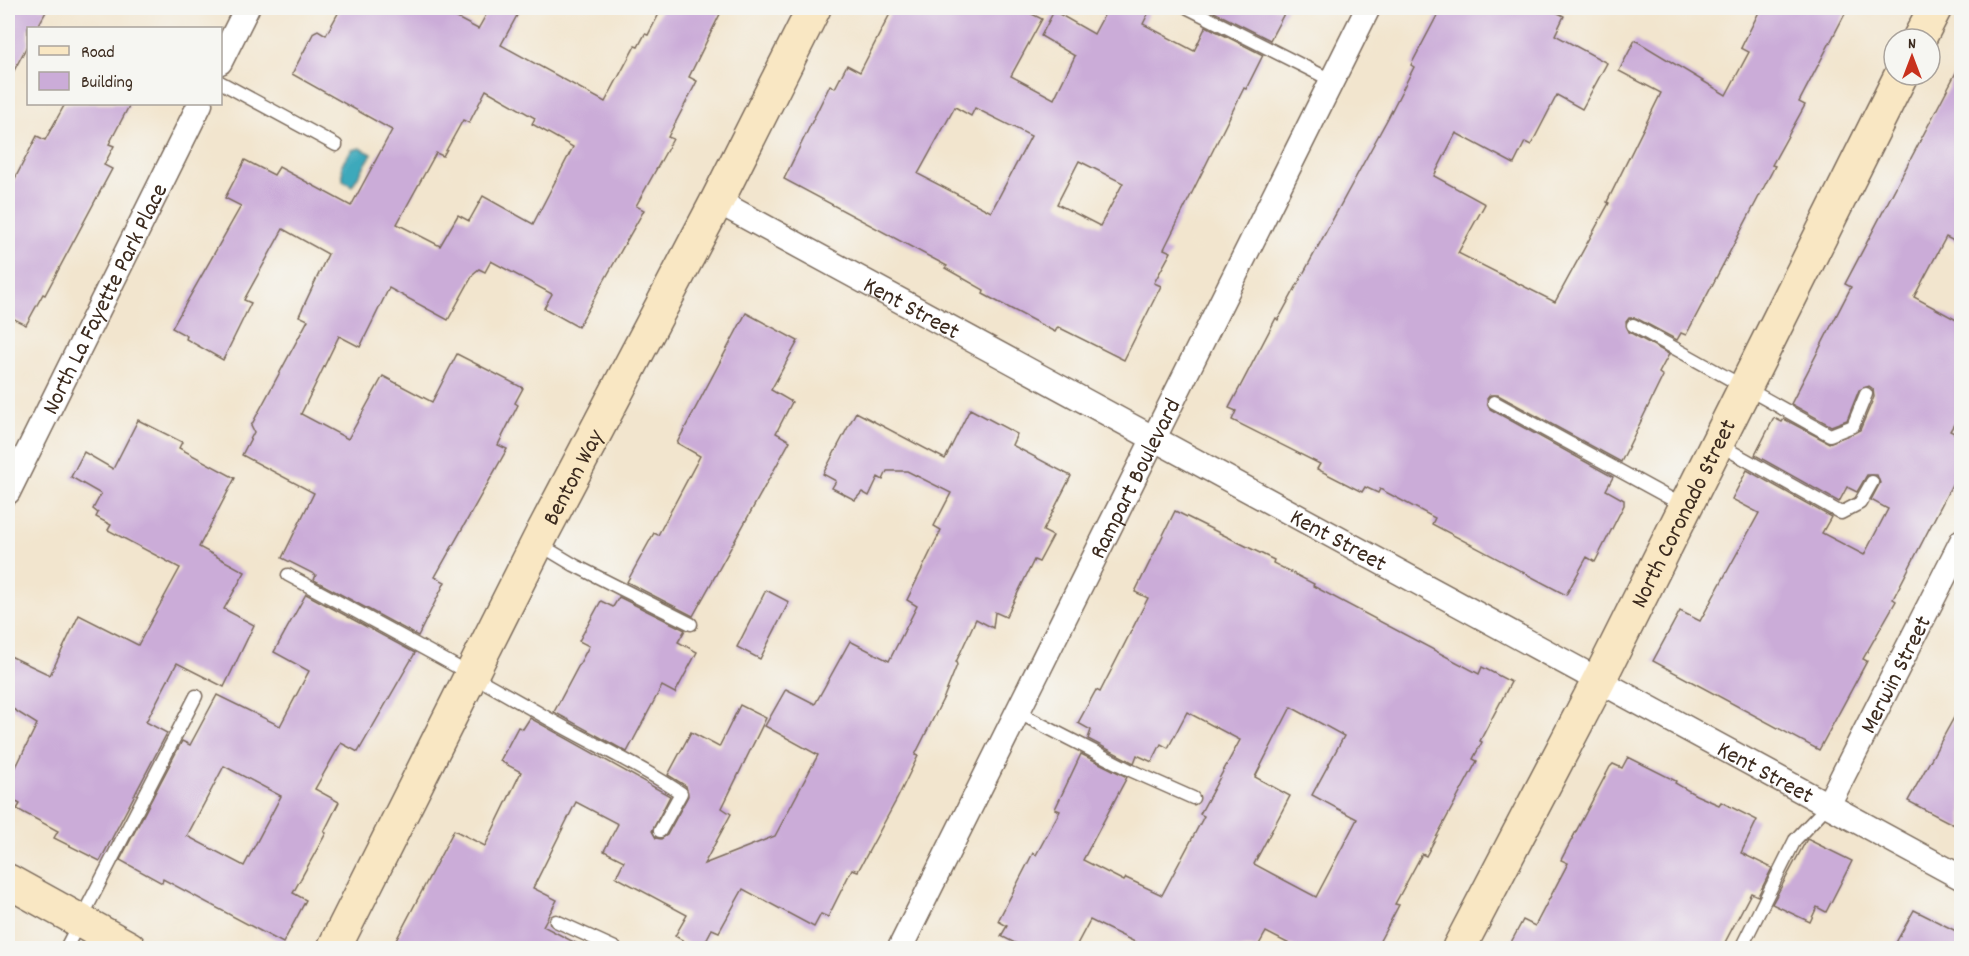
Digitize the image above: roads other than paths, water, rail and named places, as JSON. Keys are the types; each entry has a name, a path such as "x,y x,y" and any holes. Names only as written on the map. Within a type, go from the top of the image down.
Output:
{"street":[{"path":"222,58 248,8"},
{"name":"Benton Way","path":"334,948 539,544 544,530 717,201 814,8"},
{"name":"Rampart Boulevard","path":"900,948 1152,437 1368,8"},
{"path":"1925,27 1935,8"},
{"name":"North Coronado Street","path":"1459,948 1599,680 1895,87"},
{"name":"North La Fayette Park Place","path":"8,492 200,105"},
{"name":"Kent Street","path":"717,201 1962,878"},
{"name":"Merwin Street","path":"1828,805 1962,541"},
{"path":"8,881 73,935 129,948"}],"lane":[{"path":"1188,8 1331,80"},
{"path":"222,83 336,145"},
{"path":"1633,325 1830,435 1853,426 1866,394"},
{"path":"1494,402 1685,507"},
{"path":"1717,443 1841,513 1860,503 1872,482"},
{"path":"539,544 574,565 691,624"},
{"path":"288,575 472,673 681,793 660,831"},
{"path":"73,935 196,696"},
{"path":"1017,712 1130,770 1193,798"},
{"path":"1741,948 1795,840 1828,805"},
{"path":"556,921 615,948"}],"water":[{"path":"360,148 372,154 352,186 343,180 342,164 352,150"}]}
